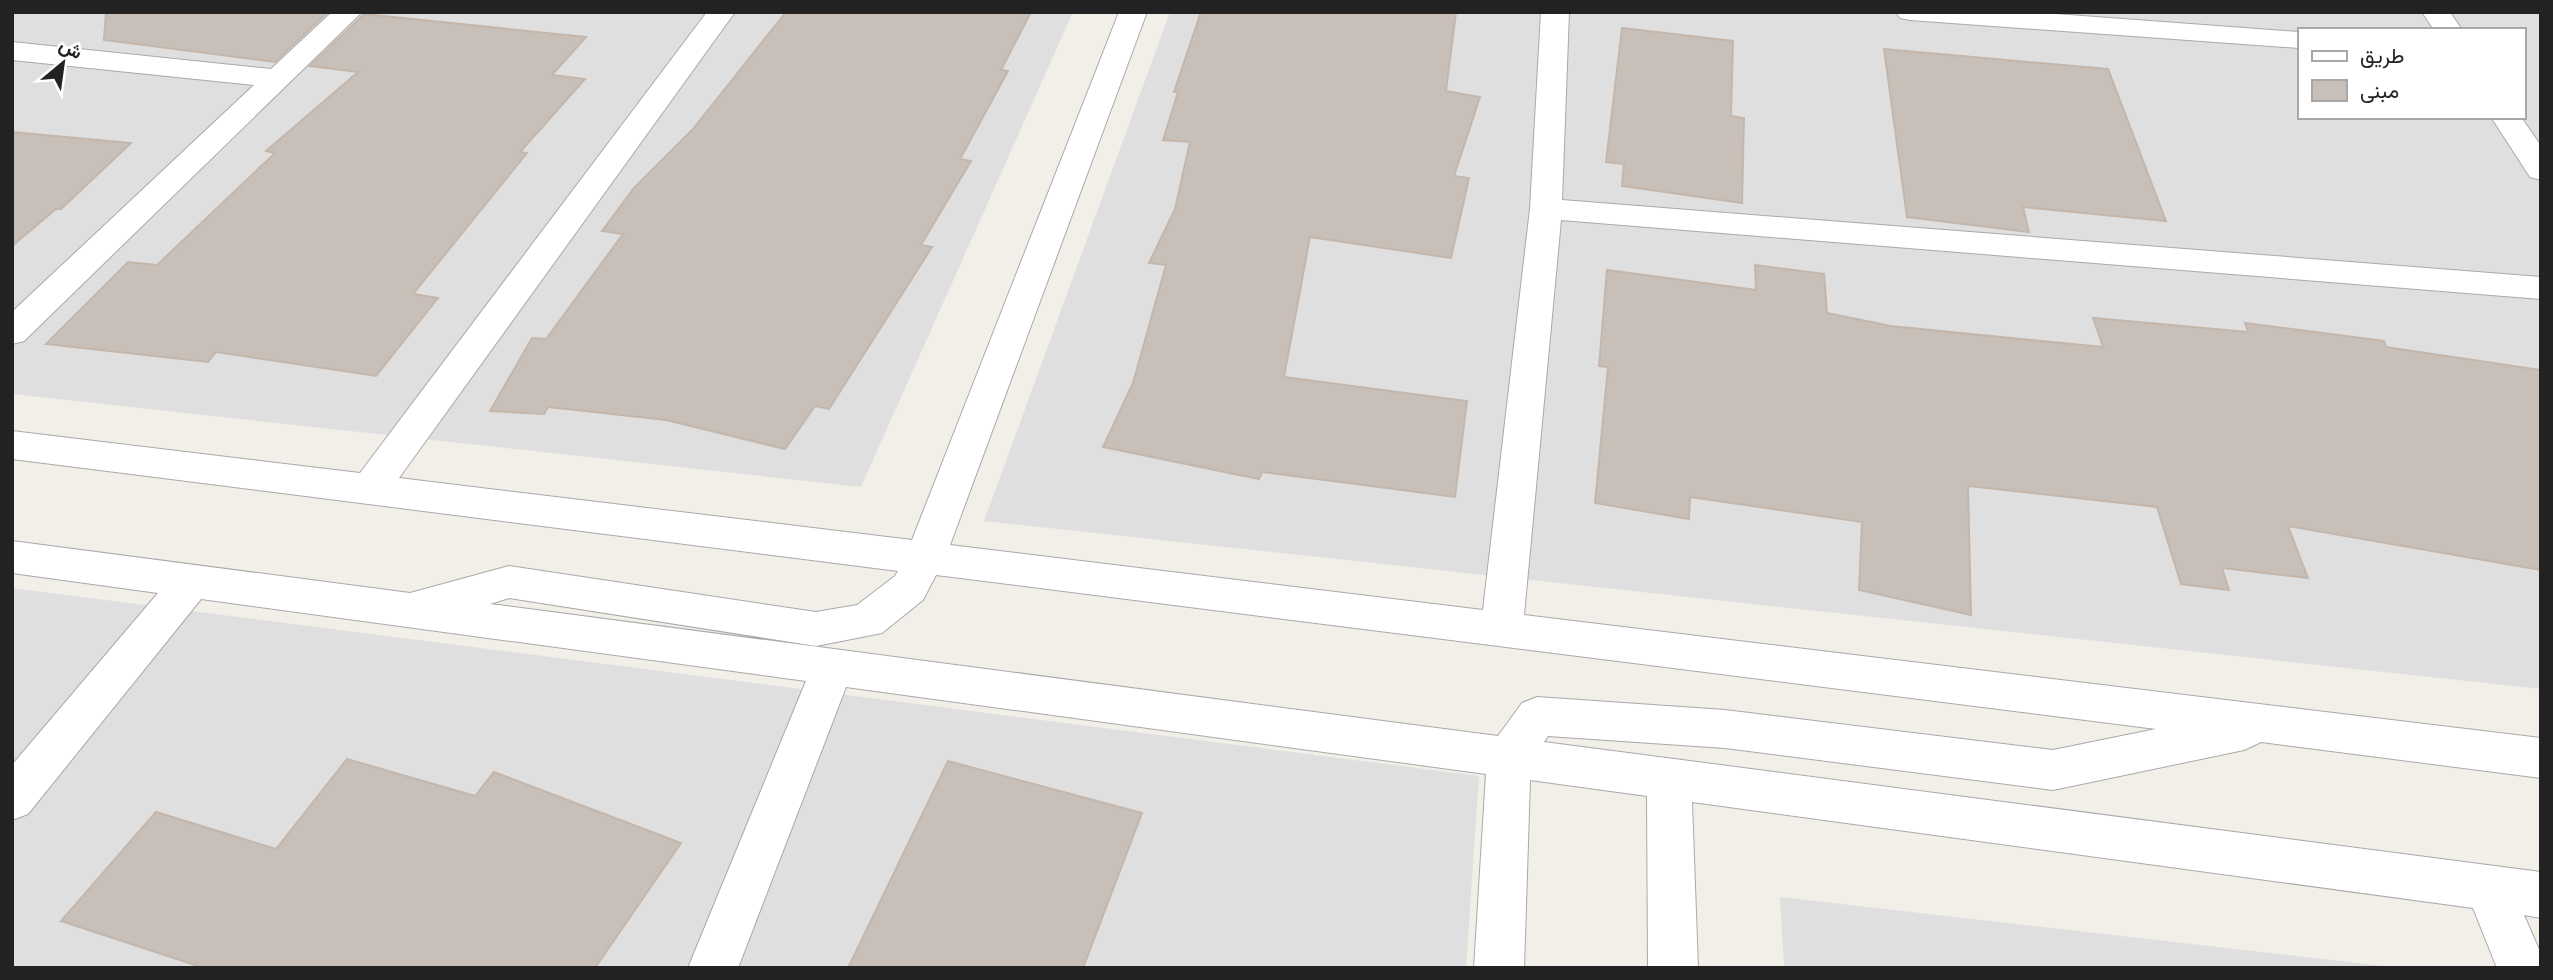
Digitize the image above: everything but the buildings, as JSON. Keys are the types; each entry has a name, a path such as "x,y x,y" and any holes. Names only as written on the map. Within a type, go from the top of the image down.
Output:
{"street":[{"path":"12,332 348,12"},
{"path":"370,489 721,12"},
{"path":"409,610 509,582 816,629 867,621 909,588 925,558 1133,12"},
{"path":"1502,628 1546,209 1555,12"},
{"path":"1910,12 2038,17 2298,40"},
{"path":"2436,12 2447,28"},
{"path":"12,51 279,79"},
{"path":"2507,119 2541,170"},
{"path":"1546,209 2541,289"},
{"path":"12,445 2541,758"},
{"path":"12,556 2541,895"},
{"path":"12,799 192,580"},
{"path":"713,968 833,667"},
{"path":"1499,968 1509,757 1537,716 1725,729 2053,769 2276,725"},
{"path":"1669,779 1673,968"},
{"path":"2488,888 2522,968"}],"shaded area":[{"path":"12,12 1073,12 861,487 12,394"},
{"path":"1170,12 2541,12 2541,689 984,521"},
{"path":"12,588 1479,776 1466,968 12,968"},
{"path":"1780,897 2402,968 1784,968"}]}
